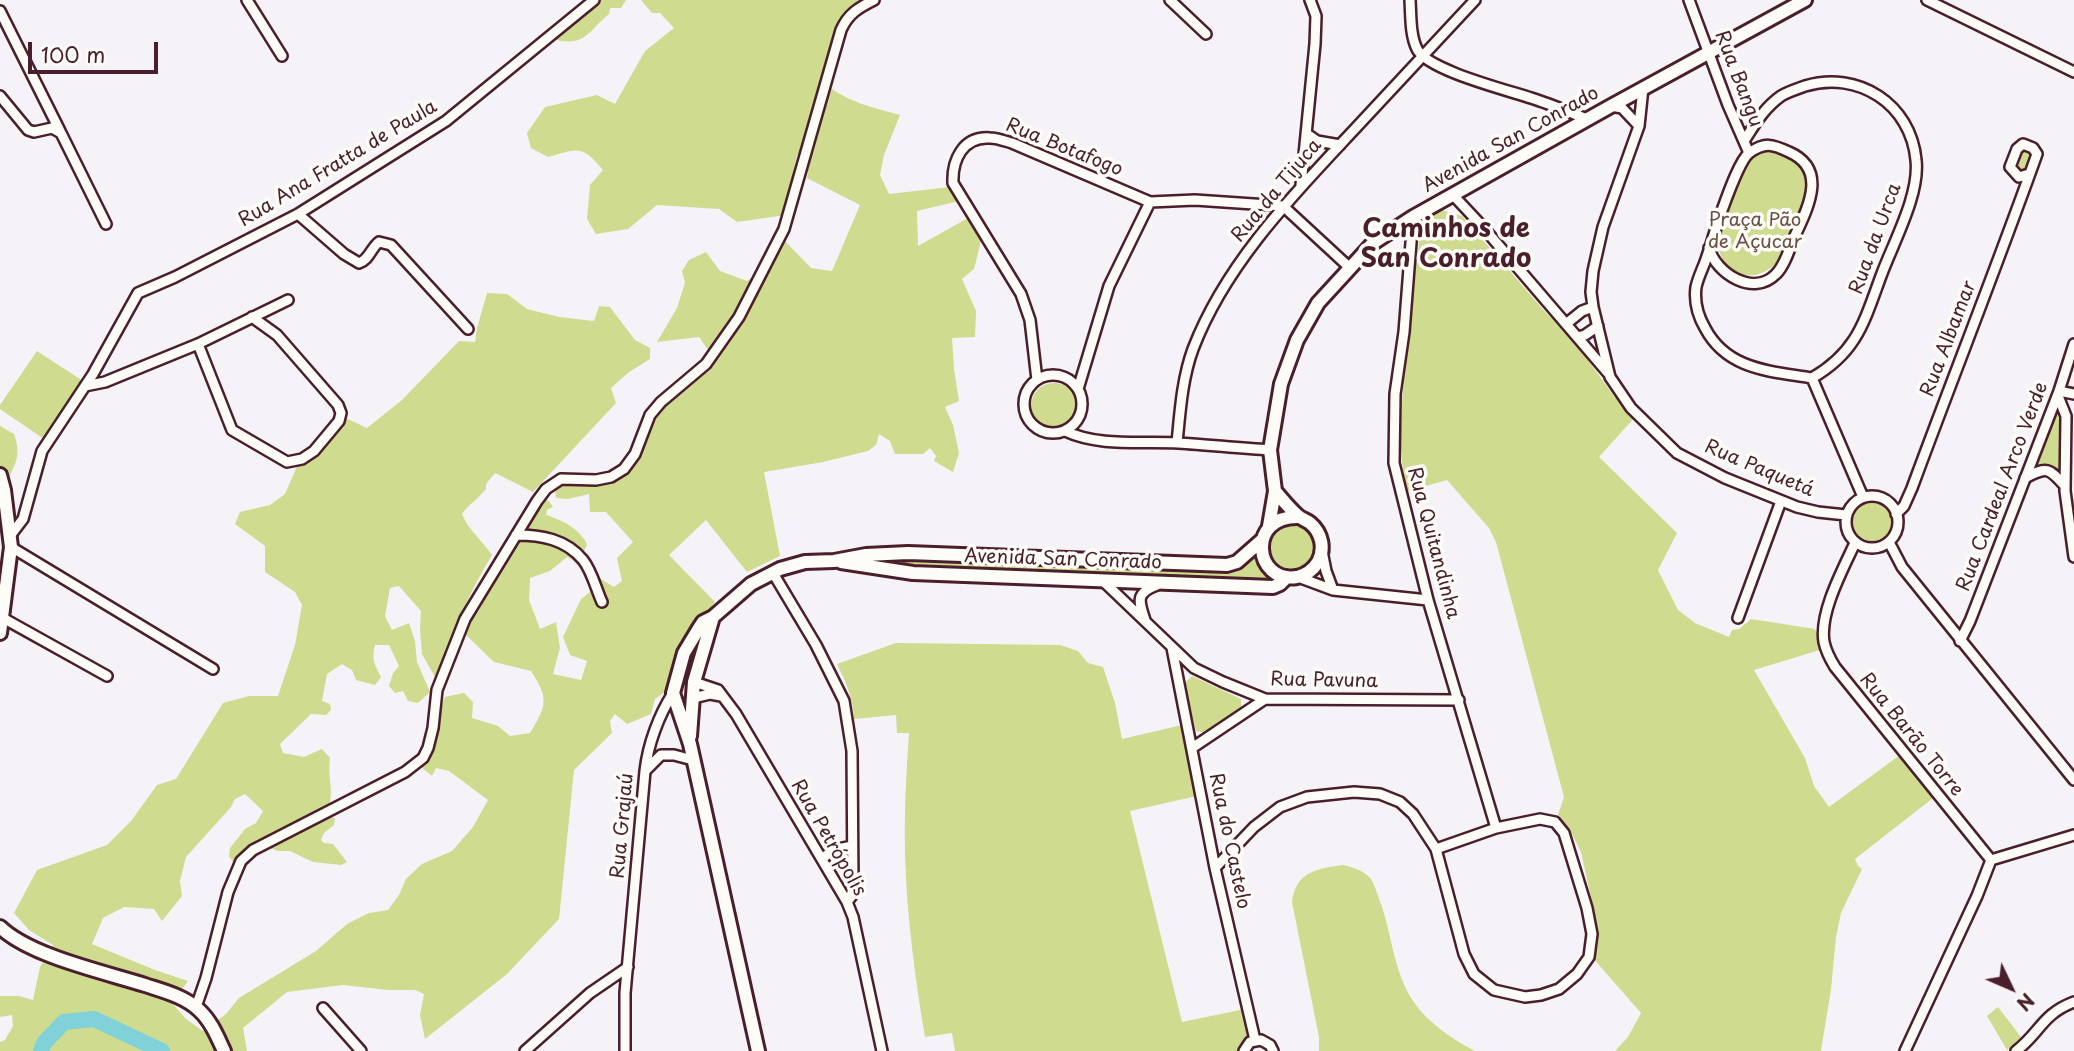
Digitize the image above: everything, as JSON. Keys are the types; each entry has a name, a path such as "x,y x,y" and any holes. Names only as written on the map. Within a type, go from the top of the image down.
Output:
{"street":[{"path":"247,0 282,56"},
{"name":"Rua Ana Fratta de Paula","path":"11,541 23,519 42,451 93,373 138,293 298,214 446,121 594,0"},
{"path":"196,1007 228,892 241,860 253,850 405,772 423,758 433,728 437,690 465,620 537,501 553,483 561,479 596,480 611,477 624,469 635,454 650,415 661,402 706,364 733,326 784,229 841,30 853,11 874,0"},
{"path":"1170,0 1206,34"},
{"path":"1301,185 1316,16 1310,0"},
{"path":"1410,0 1413,39 1422,57 1468,79 1530,97 1587,120"},
{"name":"Rua da Tijuca","path":"1177,443 1184,384 1192,352 1205,321 1243,259 1301,185 1475,0"},
{"name":"Rua Bangu","path":"1689,0 1749,153 1739,167 1697,286 1695,300 1700,317 1712,341 1741,364 1812,378"},
{"name":"Avenida San Conrado","path":"1269,526 1275,491 1270,450 1281,384 1297,340 1318,303 1373,243 1413,217 1805,0"},
{"path":"1927,0 2074,72"},
{"path":"0,11 106,224"},
{"name":"Rua da Urca","path":"1744,141 1761,114 1782,95 1820,82 1855,85 1877,93 1895,109 1907,127 1912,142 1916,179 1910,202 1860,330 1842,356 1828,369 1812,378"},
{"name":"Rua Paquetá","path":"1610,377 1591,292 1603,227 1639,125 1643,88"},
{"path":"0,96 28,130 34,132 52,128 61,133"},
{"path":"1611,106 1622,108 1639,125"},
{"path":"1307,134 1317,141 1340,145"},
{"name":"Rua Botafogo","path":"1038,380 1030,320 1021,294 953,183 953,167 961,150 971,141 989,137 1012,143 1150,202 1195,200 1283,206"},
{"path":"1709,248 1717,266 1727,275 1754,283 1777,274 1795,237 1813,188 1811,173 1802,159 1768,144 1749,153"},
{"name":"Rua Albamar","path":"1896,514 1904,506 1912,488 2029,174"},
{"name":"Rua Paquetá","path":"1453,195 1577,337 1631,408 1677,453 1724,478 1781,501 1818,513 1846,515"},
{"path":"1078,389 1109,286 1150,202"},
{"path":"1283,206 1349,267"},
{"path":"298,214 344,254 359,263 365,261 374,246 379,243 391,245 468,329"},
{"name":"Rua Quitandinha","path":"1413,217 1404,332 1395,394 1394,463 1428,600 1496,828"},
{"path":"85,386 116,377 198,344 288,300"},
{"path":"1566,324 1582,311 1593,307"},
{"path":"198,344 232,430 287,462 302,459 314,451 339,421 341,414 338,405 277,335 252,317"},
{"path":"1577,337 1598,326"},
{"name":"Rua Cardeal Arco Verde","path":"1960,641 2059,394 2074,344"},
{"path":"93,373 116,377"},
{"path":"1056,375 1069,380 1078,389 1082,408 1074,425 1065,431 1047,433 1031,423 1024,405 1030,387 1038,380 1056,375"},
{"path":"1812,378 1863,498"},
{"path":"2074,394 2059,394 2066,416 2065,486 2074,556"},
{"path":"1065,431 1099,441 1177,443 1270,450"},
{"path":"2025,478 2040,470 2050,471 2065,486"},
{"path":"0,475 11,541 0,633"},
{"path":"1275,491 1299,517 1316,529 1321,538 1326,571 1333,590"},
{"path":"1879,497 1893,506 1896,514 1897,529 1889,542 1876,548 1868,548 1855,542 1847,530 1846,515 1853,504 1863,498 1879,497"},
{"path":"1738,618 1781,501"},
{"path":"1299,517 1278,520 1269,526 1262,540 1264,560 1278,575 1333,590 1428,600"},
{"path":"516,535 538,535 565,544 584,561 602,602"},
{"name":"Avenida San Conrado","path":"673,692 684,653 703,622 713,617 751,584 772,573 806,562 908,553 1227,565 1237,562 1262,540"},
{"path":"11,541 213,669"},
{"name":"Rua Barão Torre","path":"1855,542 1829,606 1824,626 1828,656 1858,697 1991,860"},
{"path":"1889,542 1902,567 2074,780"},
{"path":"1293,577 1307,573 1315,567 1322,548"},
{"name":"Avenida San Conrado","path":"834,561 913,573 1273,587 1293,577"},
{"path":"772,573 816,645 844,701 852,751 853,886 847,902"},
{"name":"Rua Pavuna","path":"1103,581 1194,668 1265,699 1459,700"},
{"path":"1145,621 1139,603 1141,595 1147,589 1162,583"},
{"path":"1,617 107,676"},
{"path":"690,744 694,682 713,617"},
{"name":"Rua do Castelo","path":"1172,648 1215,868 1255,1040"},
{"path":"677,676 718,690 723,696"},
{"path":"673,692 683,698 710,694 723,696"},
{"path":"673,692 690,744 758,1051"},
{"name":"Rua Grajaú","path":"625,1051 625,993 645,771 652,742 673,692"},
{"name":"Rua Petrópolis","path":"723,696 847,902 853,917 881,1051"},
{"path":"1192,748 1265,699"},
{"path":"652,742 661,755"},
{"path":"645,771 661,755 693,760"},
{"path":"1215,868 1254,827 1280,807 1307,797 1354,792 1380,794 1400,802 1413,814 1436,849 1464,954 1474,974 1494,990 1525,997 1559,989 1577,974 1589,957 1592,934 1587,908 1564,833 1555,822 1540,819 1496,828 1436,849"},
{"path":"1905,1051 1991,860 2074,835"},
{"path":"823,859 832,850 852,846"},
{"path":"0,928 19,942 164,991 196,1007 211,1025 224,1051"},
{"path":"525,1051 590,993 628,968"},
{"path":"2016,1051 2045,1019 2059,1008 2074,1002"},
{"path":"323,1008 361,1051"},
{"path":"1244,1051 1250,1042 1255,1040 1266,1041 1273,1051"}],"green space":[{"path":"598,0 626,0 621,8 610,8 609,14 579,40 553,39"},
{"path":"641,0 866,0 843,16 823,81 849,99 900,115 884,155 880,175 889,194 950,187 959,201 917,211 918,246 970,217 982,237 974,269 962,279 976,311 975,337 952,338 959,401 945,407 953,425 959,453 953,472 934,461 936,456 930,448 923,454 895,454 890,441 879,434 876,445 868,451 764,472 780,556 747,572 706,520 669,555 715,602 693,633 675,685 655,699 651,714 627,724 615,714 610,721 612,733 574,770 559,919 507,974 425,1039 420,1015 424,994 415,990 343,985 287,992 243,1028 247,1051 0,1051 0,1042 5,1040 13,1026 12,1015 0,1017 0,996 19,996 33,1000 40,967 53,945 29,930 14,913 37,870 107,845 131,821 157,785 176,779 223,703 249,696 278,696 295,645 302,605 295,592 265,572 265,546 235,524 240,512 270,505 285,494 298,464 335,423 348,419 367,428 402,400 459,341 475,342 487,293 507,294 527,309 559,317 594,321 599,306 610,307 635,340 650,348 650,359 611,388 616,403 533,492 495,473 486,484 486,489 462,514 492,555 461,616 436,679 422,654 421,611 399,586 390,588 385,616 392,630 409,623 415,641 417,662 430,692 418,703 408,701 403,691 395,693 389,686 393,673 399,666 389,645 375,645 375,665 381,677 375,685 356,680 352,670 342,664 327,674 322,701 330,704 331,710 326,715 311,714 280,744 283,753 304,757 322,749 330,758 331,794 326,817 335,818 334,825 324,833 321,840 333,844 347,862 341,865 313,862 290,851 278,851 257,843 233,862 229,856 230,848 245,829 256,823 263,811 245,794 235,799 231,807 186,857 180,881 182,896 162,921 154,909 124,907 103,918 92,944 188,981 172,1003 186,1019 203,1031 226,1014 239,998 316,951 347,924 369,913 388,910 406,879 422,864 452,851 473,827 488,800 449,771 436,768 432,776 421,767 436,741 445,697 464,693 473,702 472,718 498,726 510,736 530,733 540,715 543,696 531,671 494,662 464,633 472,615 478,612 482,604 480,598 544,499 553,507 547,510 546,515 570,525 587,544 579,564 567,557 550,571 530,578 529,600 540,629 556,622 560,648 553,674 581,680 587,661 570,655 563,637 581,599 589,593 596,576 614,587 622,581 617,558 633,542 606,512 590,512 589,494 568,499 556,498 555,487 562,483 594,483 633,464 654,414 711,354 699,337 657,342 677,308 685,283 682,271 689,260 706,252 720,271 747,281 771,266 783,239 811,268 832,271 860,205 807,178 810,156 797,155 786,215 737,222 719,209 657,205 628,229 596,234 587,219 590,185 603,170 584,152 573,151 548,157 531,148 527,133 545,107 597,95 615,104 645,51 674,28 660,13 652,13"},
{"name":"Praça Pão de Açucar","path":"1770,151 1785,155 1796,162 1803,173 1807,189 1781,258 1761,273 1740,274 1724,261 1717,236 1748,160"},
{"path":"2028,151 2031,156 2025,169 2020,171 2015,167 2021,152"},
{"path":"1435,208 1462,216 1547,314 1566,330 1614,396 1635,417 1599,457 1677,533 1658,570 1678,610 1695,623 1729,637 1732,630 1739,629 1751,619 1815,629 1823,649 1754,670 1805,758 1814,786 1829,807 1900,755 1933,798 1855,859 1862,869 1841,913 1821,1051 1615,1051 1628,1037 1641,1013 1592,957 1598,945 1597,924 1581,852 1572,834 1557,818 1564,797 1496,542 1489,528 1447,480 1408,491 1405,477 1401,421 1411,302 1421,227 1426,214"},
{"path":"37,351 83,381 44,439 0,409 0,405"},
{"path":"1054,383 1070,390 1077,406 1070,422 1054,429 1038,422 1031,406 1038,390"},
{"path":"2056,406 2060,407 2060,476 2047,468 2032,471"},
{"path":"0,426 14,434 18,452 8,479 0,483"},
{"path":"1872,501 1886,507 1892,521 1886,535 1872,541 1858,535 1852,521 1858,507"},
{"path":"1291,524 1308,531 1315,548 1308,565 1291,572 1274,565 1267,548 1274,531"},
{"path":"1258,545 1276,577 1231,580 914,568 868,564 866,557 1215,570"},
{"path":"896,643 1060,645 1078,651 1088,663 1103,667 1115,703 1122,739 1182,725 1197,796 1130,811 1182,1022 1245,1009 1250,1040 1240,1051 955,1051 952,1033 925,1037 912,947 906,879 905,810 909,733 897,733 896,715 854,719 848,690 837,664"},
{"path":"1192,676 1241,699 1241,708 1206,733 1196,731 1184,684"},
{"path":"841,851 848,854 851,861 848,868 841,871 834,868 831,861 834,854"},
{"path":"1343,865 1362,872 1372,882 1385,916 1402,978 1413,1001 1441,1030 1475,1051 1319,1051 1319,1037 1292,902 1298,884 1309,873"},
{"path":"1998,1007 2021,1037 2007,1050 1987,1016"}],"waterway":[{"path":"41,1051 44,1043 64,1022 94,1019 162,1051"}],"district":[{"name":"Caminhos de San Conrado","path":"1446,245"}]}
